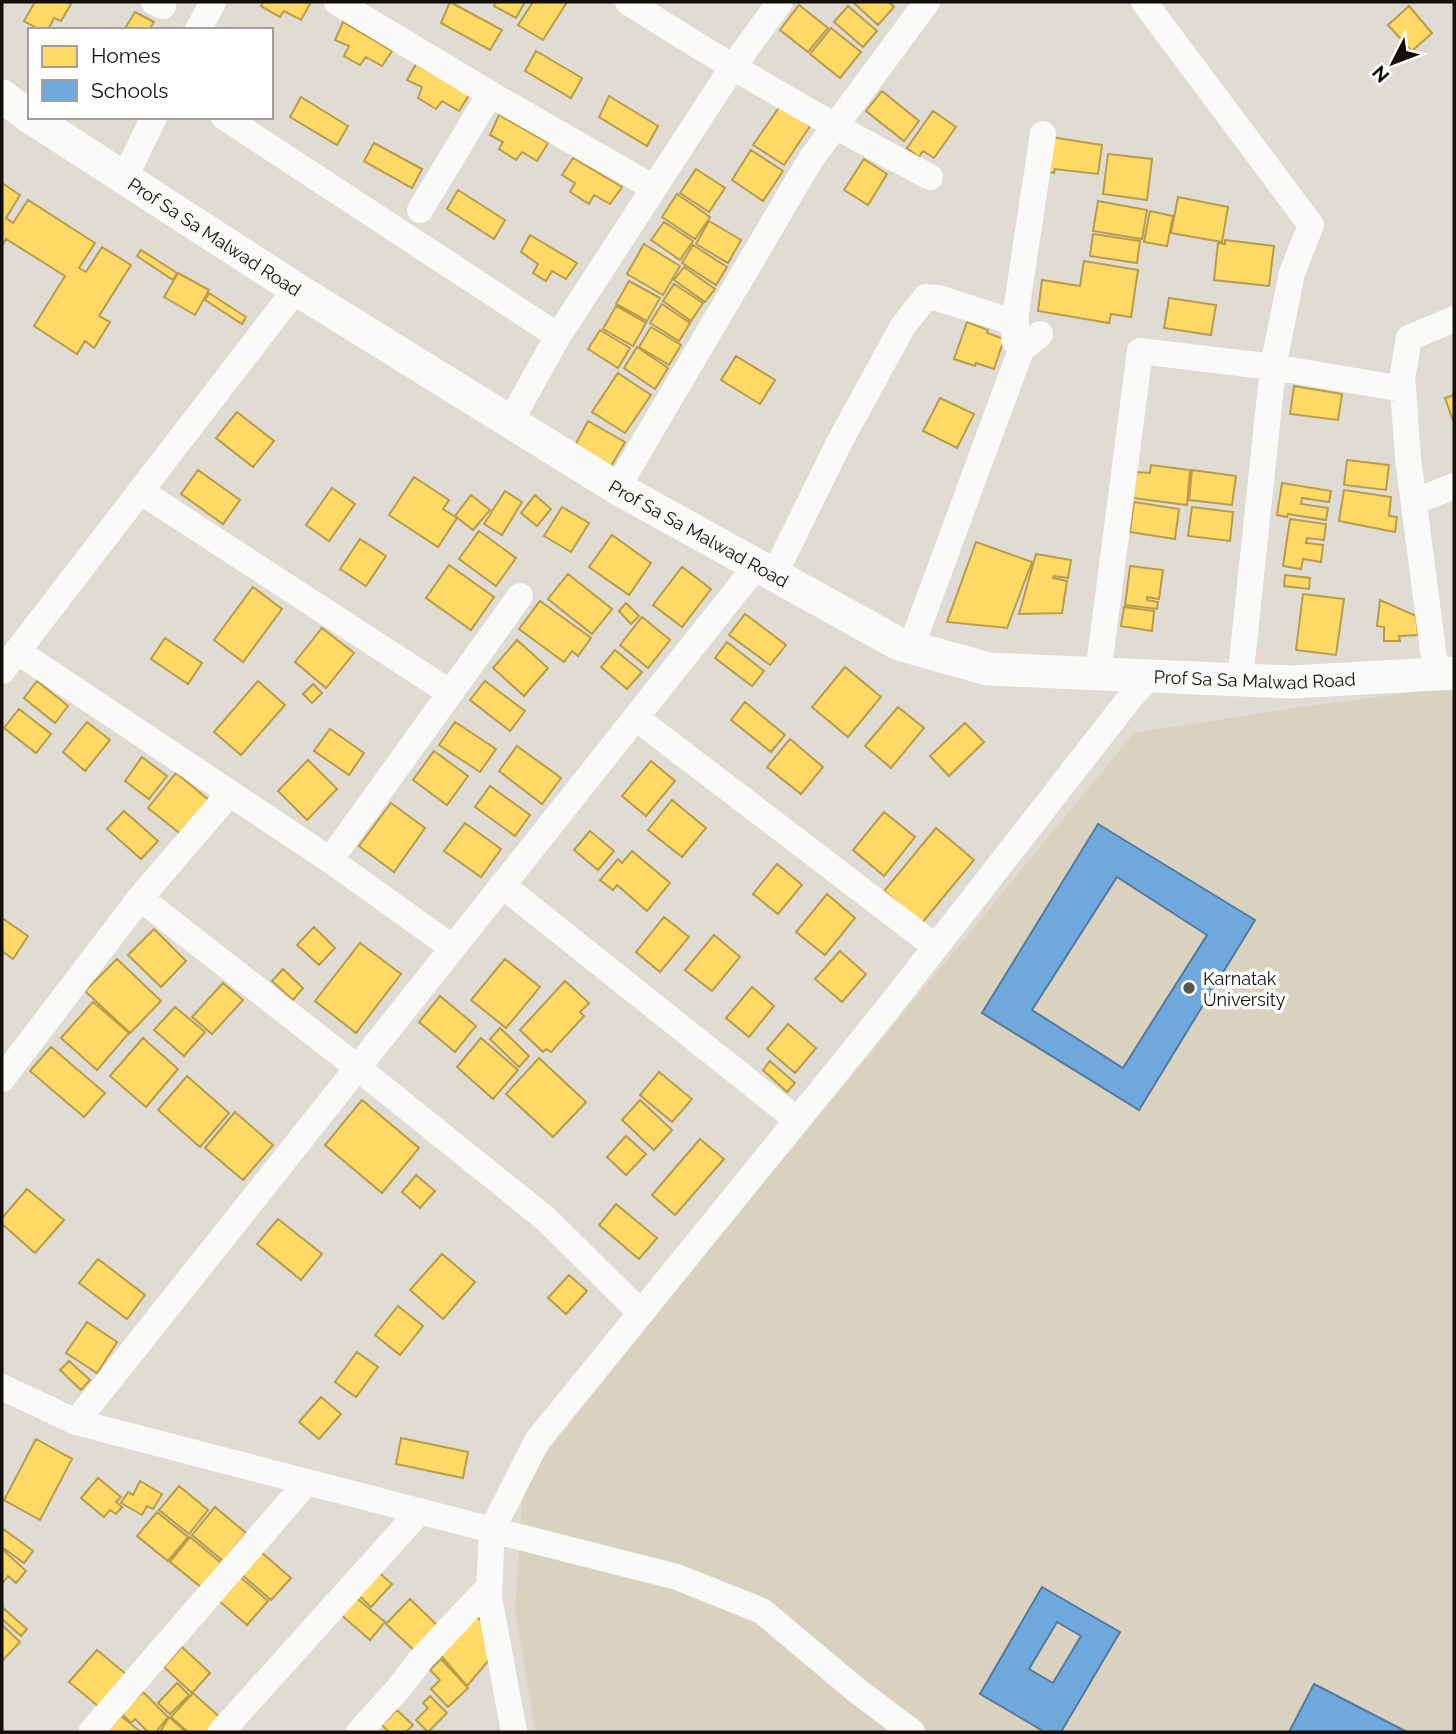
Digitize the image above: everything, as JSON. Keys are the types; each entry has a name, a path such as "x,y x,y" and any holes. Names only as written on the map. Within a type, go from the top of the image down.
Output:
{"street":[{"path":"199,28 213,2"},
{"path":"337,2 654,188"},
{"path":"628,2 732,68 930,177"},
{"path":"510,422 558,336 732,68 780,2"},
{"path":"617,488 811,159 927,2"},
{"path":"1144,2 1311,225 1293,273 1273,367 1240,680"},
{"path":"420,210 490,94"},
{"name":"Prof Sa Sa Malwad Road","path":"2,96 28,116"},
{"name":"Prof Sa Sa Malwad Road","path":"33,119 296,289 617,488 899,644 988,669 1292,681 1445,674"},
{"path":"124,179 153,119"},
{"path":"227,119 558,336"},
{"path":"911,647 1031,342 1014,342 1043,134"},
{"path":"296,289 9,661 230,793 453,948"},
{"path":"76,1422 636,718 766,570 903,326 926,297 938,298 1016,323"},
{"path":"1445,674 1414,502 1402,379 1409,338 1454,319"},
{"path":"1098,674 1140,351 1273,367 1403,390"},
{"path":"1414,502 1454,486"},
{"path":"140,491 449,692"},
{"path":"330,860 520,596"},
{"path":"507,1726 489,1587 492,1530 537,1441 936,947 1150,676"},
{"path":"636,718 936,947"},
{"path":"2,1079 140,898 230,793"},
{"path":"502,885 797,1120"},
{"path":"140,898 546,1219 641,1313"},
{"path":"2,1387 76,1422 677,1577 762,1611 855,1689 912,1732"},
{"path":"91,1732 307,1482"},
{"path":"221,1732 420,1511"},
{"path":"359,1732 422,1658 489,1587"}],"shaded area":[{"name":"Karnatak University","path":"1454,687 1454,1732 535,1732 515,1610 523,1489 551,1447 715,1242 1134,733 1300,707"}],"building: Homes":[{"path":"35,2 71,4 61,21 54,18 49,28 36,28 24,21"},
{"path":"263,2 311,2 301,20 284,11 280,17 261,6"},
{"path":"450,2 502,30 490,50 441,23"},
{"path":"496,2 525,2 516,18 494,6"},
{"path":"533,2 567,2 543,40 518,25"},
{"path":"853,2 889,2 894,7 878,25"},
{"path":"799,5 828,28 808,52 780,30"},
{"path":"848,6 877,31 863,47 834,22"},
{"path":"1409,6 1432,33 1412,51 1388,25"},
{"path":"135,12 154,22 150,28 125,28"},
{"path":"343,22 392,51 382,66 366,57 360,65 344,56 349,46 335,40"},
{"path":"831,28 861,52 840,78 810,54"},
{"path":"536,51 582,78 571,98 525,71"},
{"path":"416,64 469,95 459,111 442,101 436,109 418,98 422,87 407,80"},
{"path":"882,91 919,121 904,141 866,111"},
{"path":"609,96 658,126 647,146 599,117"},
{"path":"301,97 348,126 337,145 290,117"},
{"path":"780,106 810,126 784,165 753,145"},
{"path":"933,111 956,127 934,158 923,151 919,157 907,148"},
{"path":"499,115 548,143 537,161 522,152 516,160 499,149 503,142 490,135"},
{"path":"1051,137 1102,145 1098,174 1055,169 1054,173 1045,171"},
{"path":"374,143 422,169 412,188 364,161"},
{"path":"751,150 783,171 763,201 732,180"},
{"path":"1108,154 1152,159 1147,200 1103,194"},
{"path":"573,158 622,187 610,204 594,195 589,204 570,192 575,183 562,175"},
{"path":"864,159 887,174 868,205 844,190"},
{"path":"696,169 725,188 709,212 680,193"},
{"path":"2,183 20,195 6,218 13,223 28,200 95,243 79,268 86,272 102,247 131,265 99,316 110,322 94,348 85,341 77,354 34,326 65,276 6,239 2,246"},
{"path":"458,190 505,220 494,239 447,209"},
{"path":"677,194 710,217 695,239 662,217"},
{"path":"1178,197 1228,207 1222,242 1171,233"},
{"path":"1098,201 1147,210 1142,239 1093,231"},
{"path":"1150,211 1173,216 1167,246 1144,242"},
{"path":"709,221 741,240 728,263 696,244"},
{"path":"664,222 693,241 680,260 651,240"},
{"path":"1093,234 1140,241 1137,263 1090,256"},
{"path":"530,235 577,263 566,279 552,271 546,281 533,273 538,264 521,252"},
{"path":"1225,240 1274,246 1269,286 1214,280 1218,243 1225,244"},
{"path":"644,244 680,266 663,295 627,274"},
{"path":"693,245 727,267 716,285 682,263"},
{"path":"141,250 177,273 173,280 137,256"},
{"path":"1084,261 1138,270 1131,317 1111,314 1109,323 1038,311 1042,280 1080,286"},
{"path":"684,267 715,289 705,302 674,280"},
{"path":"178,273 209,290 195,315 164,297"},
{"path":"629,281 660,298 647,321 616,304"},
{"path":"674,284 703,303 691,321 663,301"},
{"path":"209,293 246,317 242,324 205,300"},
{"path":"1169,298 1216,305 1211,335 1164,328"},
{"path":"662,304 690,323 679,341 650,323"},
{"path":"616,306 646,323 633,346 603,329"},
{"path":"967,322 1004,339 994,369 954,359"},
{"path":"651,327 681,345 669,365 639,347"},
{"path":"600,330 630,348 618,368 588,349"},
{"path":"637,347 668,368 655,389 624,368"},
{"path":"736,356 775,380 760,404 721,380"},
{"path":"618,373 651,395 625,433 592,412"},
{"path":"1294,386 1342,394 1338,420 1290,414"},
{"path":"1454,395 1454,424 1445,398"},
{"path":"940,398 974,414 957,448 923,431"},
{"path":"237,412 274,441 253,467 216,438"},
{"path":"588,421 625,442 610,468 574,447"},
{"path":"1347,460 1389,465 1386,490 1344,485"},
{"path":"1151,465 1190,470 1187,505 1133,498 1136,472 1150,473"},
{"path":"198,470 240,500 223,524 181,494"},
{"path":"1192,470 1236,476 1232,505 1189,500"},
{"path":"414,477 449,500 443,509 457,518 438,547 389,515"},
{"path":"1282,483 1331,491 1329,502 1302,498 1301,504 1328,508 1326,520 1288,514 1287,517 1277,515"},
{"path":"332,488 355,504 329,541 306,525"},
{"path":"1344,490 1391,497 1389,516 1397,517 1395,532 1339,521"},
{"path":"505,491 522,502 502,535 484,524"},
{"path":"471,495 490,510 473,530 455,516"},
{"path":"535,495 551,509 537,526 521,513"},
{"path":"1134,502 1179,509 1175,539 1130,532"},
{"path":"562,507 589,523 571,552 544,536"},
{"path":"1192,507 1233,512 1230,541 1188,536"},
{"path":"1290,519 1326,524 1324,540 1307,538 1306,543 1323,545 1321,562 1303,559 1301,569 1283,566"},
{"path":"479,531 516,558 496,586 459,559"},
{"path":"612,535 651,563 629,595 589,567"},
{"path":"360,539 386,556 366,586 340,569"},
{"path":"976,542 1032,562 1007,628 947,622"},
{"path":"1036,554 1071,560 1068,578 1053,578 1067,581 1062,613 1019,614"},
{"path":"449,565 494,597 471,630 426,598"},
{"path":"1130,566 1163,570 1159,599 1147,597 1147,600 1158,602 1157,609 1125,605"},
{"path":"682,567 711,589 682,627 653,605"},
{"path":"568,574 612,609 592,634 548,599"},
{"path":"1285,575 1310,578 1309,589 1284,586"},
{"path":"253,587 282,609 243,662 214,640"},
{"path":"1303,594 1344,599 1336,655 1296,650"},
{"path":"1380,600 1416,616 1418,635 1399,636 1400,641 1384,641 1384,627 1377,626"},
{"path":"540,601 591,638 578,656 572,651 564,662 519,629"},
{"path":"626,603 639,616 631,624 619,611"},
{"path":"1124,607 1154,611 1152,631 1121,626"},
{"path":"745,614 786,645 770,665 729,635"},
{"path":"642,617 670,640 648,668 620,645"},
{"path":"322,628 354,653 326,688 295,662"},
{"path":"165,638 202,663 188,684 151,659"},
{"path":"517,640 548,668 524,696 493,668"},
{"path":"727,642 764,671 752,686 715,658"},
{"path":"615,650 642,672 627,689 601,667"},
{"path":"845,667 881,697 848,737 812,707"},
{"path":"37,681 68,706 55,723 24,698"},
{"path":"258,681 285,705 241,755 214,732"},
{"path":"485,681 525,711 510,731 470,700"},
{"path":"313,684 322,693 312,703 303,694"},
{"path":"745,702 785,735 771,752 731,720"},
{"path":"898,707 924,728 891,768 865,746"},
{"path":"19,709 51,734 36,753 4,728"},
{"path":"87,722 110,740 85,771 63,752"},
{"path":"455,722 496,749 480,772 439,745"},
{"path":"965,723 984,742 949,776 930,756"},
{"path":"330,729 364,753 349,775 314,751"},
{"path":"790,739 823,767 801,794 767,767"},
{"path":"517,746 561,778 542,804 499,771"},
{"path":"434,751 468,776 447,805 413,780"},
{"path":"142,757 167,776 149,799 125,781"},
{"path":"308,760 337,789 307,820 278,791"},
{"path":"651,761 675,781 646,816 622,796"},
{"path":"176,773 210,801 182,835 148,808"},
{"path":"490,786 530,815 515,836 475,807"},
{"path":"672,800 706,828 682,857 648,830"},
{"path":"391,803 425,828 394,872 359,846"},
{"path":"124,811 158,841 141,859 107,829"},
{"path":"884,812 915,837 884,876 853,850"},
{"path":"465,823 501,849 481,877 444,851"},
{"path":"936,828 974,860 922,923 884,891"},
{"path":"590,831 614,851 598,870 574,850"},
{"path":"632,851 670,883 647,911 617,885 613,890 600,880 618,859 622,863"},
{"path":"777,864 802,885 778,914 753,894"},
{"path":"827,894 855,918 825,955 796,932"},
{"path":"664,917 689,937 660,972 636,952"},
{"path":"2,918 28,936 13,959 2,951"},
{"path":"314,927 335,948 319,965 297,945"},
{"path":"154,929 186,961 161,987 128,955"},
{"path":"714,935 740,957 712,991 685,970"},
{"path":"360,943 401,974 356,1033 315,1001"},
{"path":"840,951 866,974 842,1002 815,979"},
{"path":"117,959 161,1001 130,1033 85,991"},
{"path":"505,959 540,987 506,1028 471,1000"},
{"path":"283,969 303,988 293,1000 272,981"},
{"path":"565,981 589,1003 580,1012 584,1016 551,1052 546,1049 543,1052 520,1030"},
{"path":"223,983 243,1000 212,1034 192,1017"},
{"path":"752,987 774,1006 749,1037 726,1018"},
{"path":"440,996 476,1026 455,1052 419,1022"},
{"path":"93,1002 129,1033 97,1070 61,1038"},
{"path":"175,1007 205,1032 184,1056 154,1030"},
{"path":"788,1024 816,1048 795,1073 767,1049"},
{"path":"500,1028 529,1056 519,1067 490,1039"},
{"path":"143,1038 178,1069 146,1107 110,1076"},
{"path":"481,1038 518,1070 493,1099 457,1067"},
{"path":"51,1047 105,1093 84,1117 30,1071"},
{"path":"539,1058 586,1102 553,1137 506,1094"},
{"path":"770,1061 795,1083 787,1092 763,1070"},
{"path":"659,1072 692,1099 672,1122 640,1095"},
{"path":"187,1076 229,1113 200,1147 158,1110"},
{"path":"362,1100 419,1148 382,1193 325,1145"},
{"path":"640,1100 672,1130 654,1150 622,1120"},
{"path":"235,1112 273,1145 243,1180 205,1148"},
{"path":"626,1136 646,1154 626,1175 607,1157"},
{"path":"700,1139 724,1159 675,1215 652,1195"},
{"path":"416,1175 435,1191 420,1208 402,1192"},
{"path":"27,1189 64,1220 35,1253 2,1224 2,1218"},
{"path":"616,1204 657,1238 639,1259 599,1225"},
{"path":"278,1219 322,1254 301,1280 257,1244"},
{"path":"442,1254 475,1282 443,1319 410,1290"},
{"path":"98,1259 145,1295 127,1319 79,1283"},
{"path":"569,1275 587,1291 566,1314 548,1298"},
{"path":"398,1306 423,1326 400,1355 375,1335"},
{"path":"87,1322 117,1342 97,1373 66,1353"},
{"path":"357,1352 378,1367 356,1397 335,1382"},
{"path":"69,1361 90,1380 81,1390 60,1370"},
{"path":"321,1397 341,1414 319,1439 299,1422"},
{"path":"401,1438 468,1452 463,1478 396,1464"},
{"path":"36,1439 72,1459 40,1520 4,1500"},
{"path":"98,1478 121,1497 116,1502 122,1507 116,1514 110,1510 104,1517 81,1498"},
{"path":"140,1481 162,1494 153,1509 147,1506 142,1515 121,1503 128,1492 133,1495"},
{"path":"179,1486 208,1510 189,1534 159,1510"},
{"path":"215,1507 246,1533 223,1561 192,1535"},
{"path":"157,1512 188,1537 168,1561 137,1536"},
{"path":"2,1528 33,1551 24,1563 2,1547"},
{"path":"190,1537 221,1563 201,1587 170,1562"},
{"path":"2,1549 26,1571 16,1583 8,1576 2,1584"},
{"path":"260,1551 291,1578 271,1600 240,1573"},
{"path":"376,1570 392,1584 371,1607 355,1592"},
{"path":"239,1576 268,1601 247,1625 218,1600"},
{"path":"354,1596 385,1622 370,1640 339,1613"},
{"path":"410,1599 439,1627 416,1652 386,1624"},
{"path":"2,1607 27,1629 21,1636 2,1619"},
{"path":"475,1615 490,1629 495,1653 467,1686 438,1652"},
{"path":"2,1625 20,1642 2,1661"},
{"path":"182,1647 210,1673 192,1693 164,1667"},
{"path":"97,1650 126,1674 98,1706 69,1682"},
{"path":"441,1659 468,1688 448,1707 431,1689 440,1680 430,1670"},
{"path":"177,1683 189,1695 170,1714 158,1703"},
{"path":"143,1692 168,1717 156,1732 148,1732 135,1719 131,1723 121,1713"},
{"path":"193,1693 223,1720 212,1732 188,1732 171,1717"},
{"path":"430,1696 447,1713 428,1732 416,1720 428,1708 423,1703"},
{"path":"397,1710 413,1725 406,1732 389,1732 382,1725"},
{"path":"121,1716 141,1732 107,1732"},
{"path":"169,1717 186,1732 160,1732"}],"building: Schools":[{"path":"1098,824 1255,920 1139,1110 982,1013","holes":["1117,877 1207,935 1123,1068 1032,1010"]},
{"path":"1042,1587 1120,1632 1061,1732 1045,1732 980,1694","holes":["1057,1622 1081,1636 1053,1683 1029,1669"]},
{"path":"1314,1684 1407,1732 1289,1732"}],"place":[{"name":"Karnatak University","path":"1189,988"}]}
